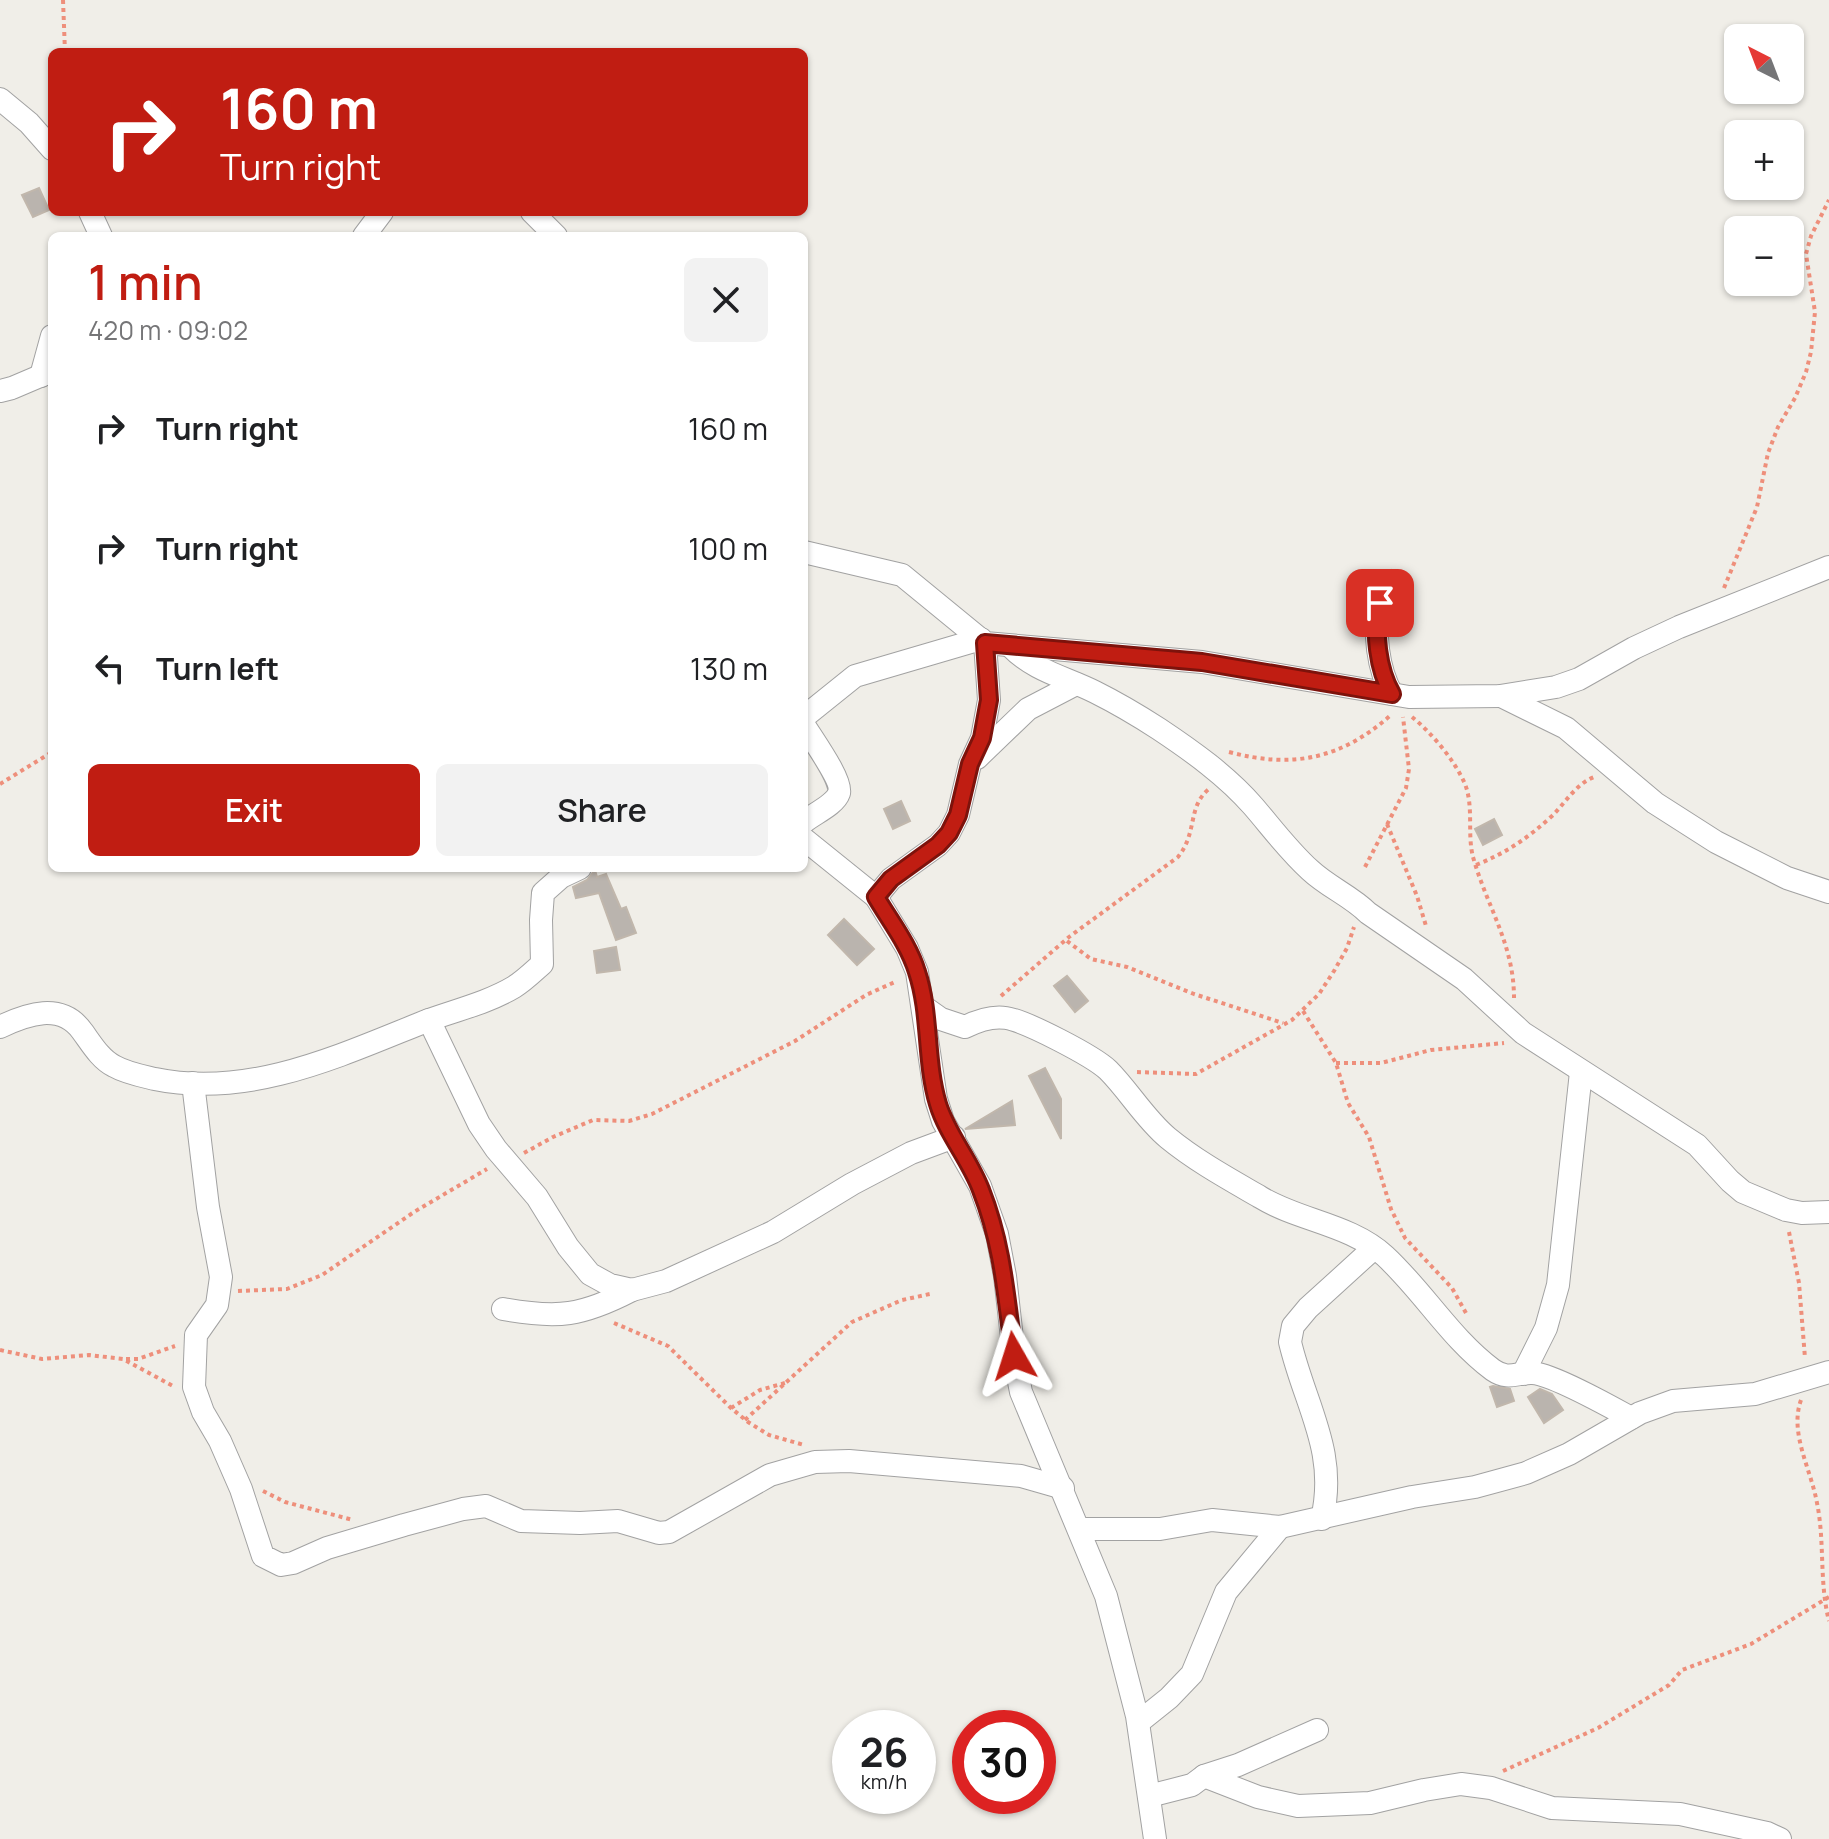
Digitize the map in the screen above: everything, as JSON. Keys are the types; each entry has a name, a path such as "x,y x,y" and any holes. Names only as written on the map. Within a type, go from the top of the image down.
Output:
{"street":[{"path":"0,99 48,144"},
{"path":"536,216 552,232"},
{"path":"0,391 46,374"},
{"path":"808,553 902,575 983,641 989,700 982,738 970,764 958,815 949,833 938,845 891,879 876,897"},
{"path":"808,714 855,676 983,641 1202,662 1401,696 1500,696 1556,687 1579,679 1634,648 1829,567"},
{"path":"1380,603 1377,616 1384,681 1401,696"},
{"path":"1010,646 1036,667 1095,692 1158,728 1226,779 1312,872 1464,979 1531,1038 1697,1145 1743,1192 1786,1210 1829,1212"},
{"path":"970,764 1028,709 1076,684"},
{"path":"1500,696 1566,728 1655,803 1716,842 1787,878 1829,892"},
{"path":"808,732 839,785 839,793 833,801 808,819"},
{"path":"808,842 876,897 907,948 917,972 936,1099 943,1121 980,1186 997,1234 1021,1392 1106,1596 1139,1722 1155,1839"},
{"path":"0,1027 25,1015 46,1012 70,1018 102,1057 114,1066 154,1079 193,1083 270,1077 322,1064 514,987 542,964 543,893 572,872"},
{"path":"924,1007 941,1019 965,1027 977,1021 1005,1018 1026,1025 1083,1054 1107,1069 1167,1137 1202,1162 1264,1200 1345,1232 1385,1256 1464,1343 1493,1370 1513,1378 1531,1373 1549,1376 1631,1418"},
{"path":"429,1020 479,1124 537,1197 568,1247 590,1274 610,1285 632,1290"},
{"path":"1523,1374 1546,1328 1558,1285 1581,1072"},
{"path":"193,1083 208,1207 221,1277 217,1305 196,1335 194,1387 241,1489 263,1556 281,1565 445,1513 486,1506 521,1521 618,1521 659,1533 669,1532 770,1475 815,1462 849,1461 1021,1476 1063,1488"},
{"path":"503,1309 554,1315 578,1313 632,1290 666,1281 773,1232 899,1159 954,1137"},
{"path":"1322,1519 1328,1492 1327,1459 1290,1342 1293,1326 1308,1308 1374,1248"},
{"path":"1080,1529 1160,1529 1212,1520 1280,1527 1412,1497 1475,1487 1526,1473 1569,1454 1631,1418 1673,1401 1755,1394 1829,1372"},
{"path":"1139,1722 1192,1674 1226,1592 1280,1527"},
{"path":"1149,1796 1192,1785 1204,1776 1238,1765 1317,1730"},
{"path":"1204,1776 1258,1797 1298,1806 1370,1803 1461,1784 1519,1796 1552,1808 1680,1814 1767,1833 1780,1839"}],"path":[{"path":"63,0 65,48"},
{"path":"1715,613 1757,507 1768,453 1806,372 1815,312 1806,254 1811,236 1829,200"},
{"path":"1220,750 1263,761 1319,757 1352,743 1378,727 1401,696"},
{"path":"1365,867 1401,801 1408,778 1404,710 1419,723 1450,761 1466,787 1476,865 1504,934 1511,962 1513,1024"},
{"path":"0,784 48,754"},
{"path":"1476,865 1513,849 1550,817 1581,783 1596,776 1620,772"},
{"path":"977,1021 1000,997 1067,941 1178,857 1192,834 1200,796 1226,779"},
{"path":"1387,824 1420,905 1431,955"},
{"path":"1107,1069 1196,1074 1303,1011 1319,994 1347,948 1353,928 1355,900"},
{"path":"1067,941 1091,959 1127,967 1194,994 1285,1023"},
{"path":"219,1291 287,1289 322,1275 470,1177 508,1162 578,1125 593,1120 629,1121 652,1114 795,1041 866,995 917,972"},
{"path":"1303,1011 1336,1063 1348,1103 1369,1137 1391,1209 1405,1238 1452,1288 1468,1318"},
{"path":"1336,1063 1381,1063 1431,1050 1531,1038"},
{"path":"1786,1210 1800,1294 1805,1352 1805,1380 1795,1416 1818,1504 1829,1621"},
{"path":"745,1420 852,1322 902,1300 930,1294"},
{"path":"607,1321 668,1346 745,1420 769,1435 802,1443 815,1462"},
{"path":"0,1350 42,1359 89,1355 138,1359 196,1335"},
{"path":"123,1359 179,1389 203,1412"},
{"path":"731,1408 760,1390 785,1383"},
{"path":"261,1489 285,1502 347,1517 373,1534"},
{"path":"1472,1786 1598,1728 1669,1685 1682,1670 1751,1644 1826,1598"}],"building":[{"path":"39,188 48,210 33,217 22,195"},
{"path":"1391,570 1400,586 1389,592 1382,589 1371,593 1366,584"},
{"path":"901,801 910,821 893,829 884,809"},
{"path":"1494,819 1502,835 1483,845 1475,829"},
{"path":"593,872 597,877 606,874 621,909 626,907 636,933 616,940 599,893 576,898 573,887 587,880"},
{"path":"844,919 874,949 857,965 828,935"},
{"path":"616,947 620,970 597,973 594,951"},
{"path":"1067,976 1088,1001 1075,1012 1054,986"},
{"path":"1045,1068 1061,1099 1061,1139 1029,1076"},
{"path":"1012,1101 1015,1125 965,1129"},
{"path":"1490,1387 1510,1389 1514,1401 1497,1407"},
{"path":"1540,1389 1552,1394 1563,1410 1544,1423 1528,1397"}],"route":[{"path":"1014,1356 997,1234 980,1186 943,1121 936,1099 917,972 907,948 876,897 891,879 938,845 949,833 958,815 970,764 982,738 989,700 985,643 1202,662 1392,694 1384,681 1380,655 1377,631 1380,603"}]}
